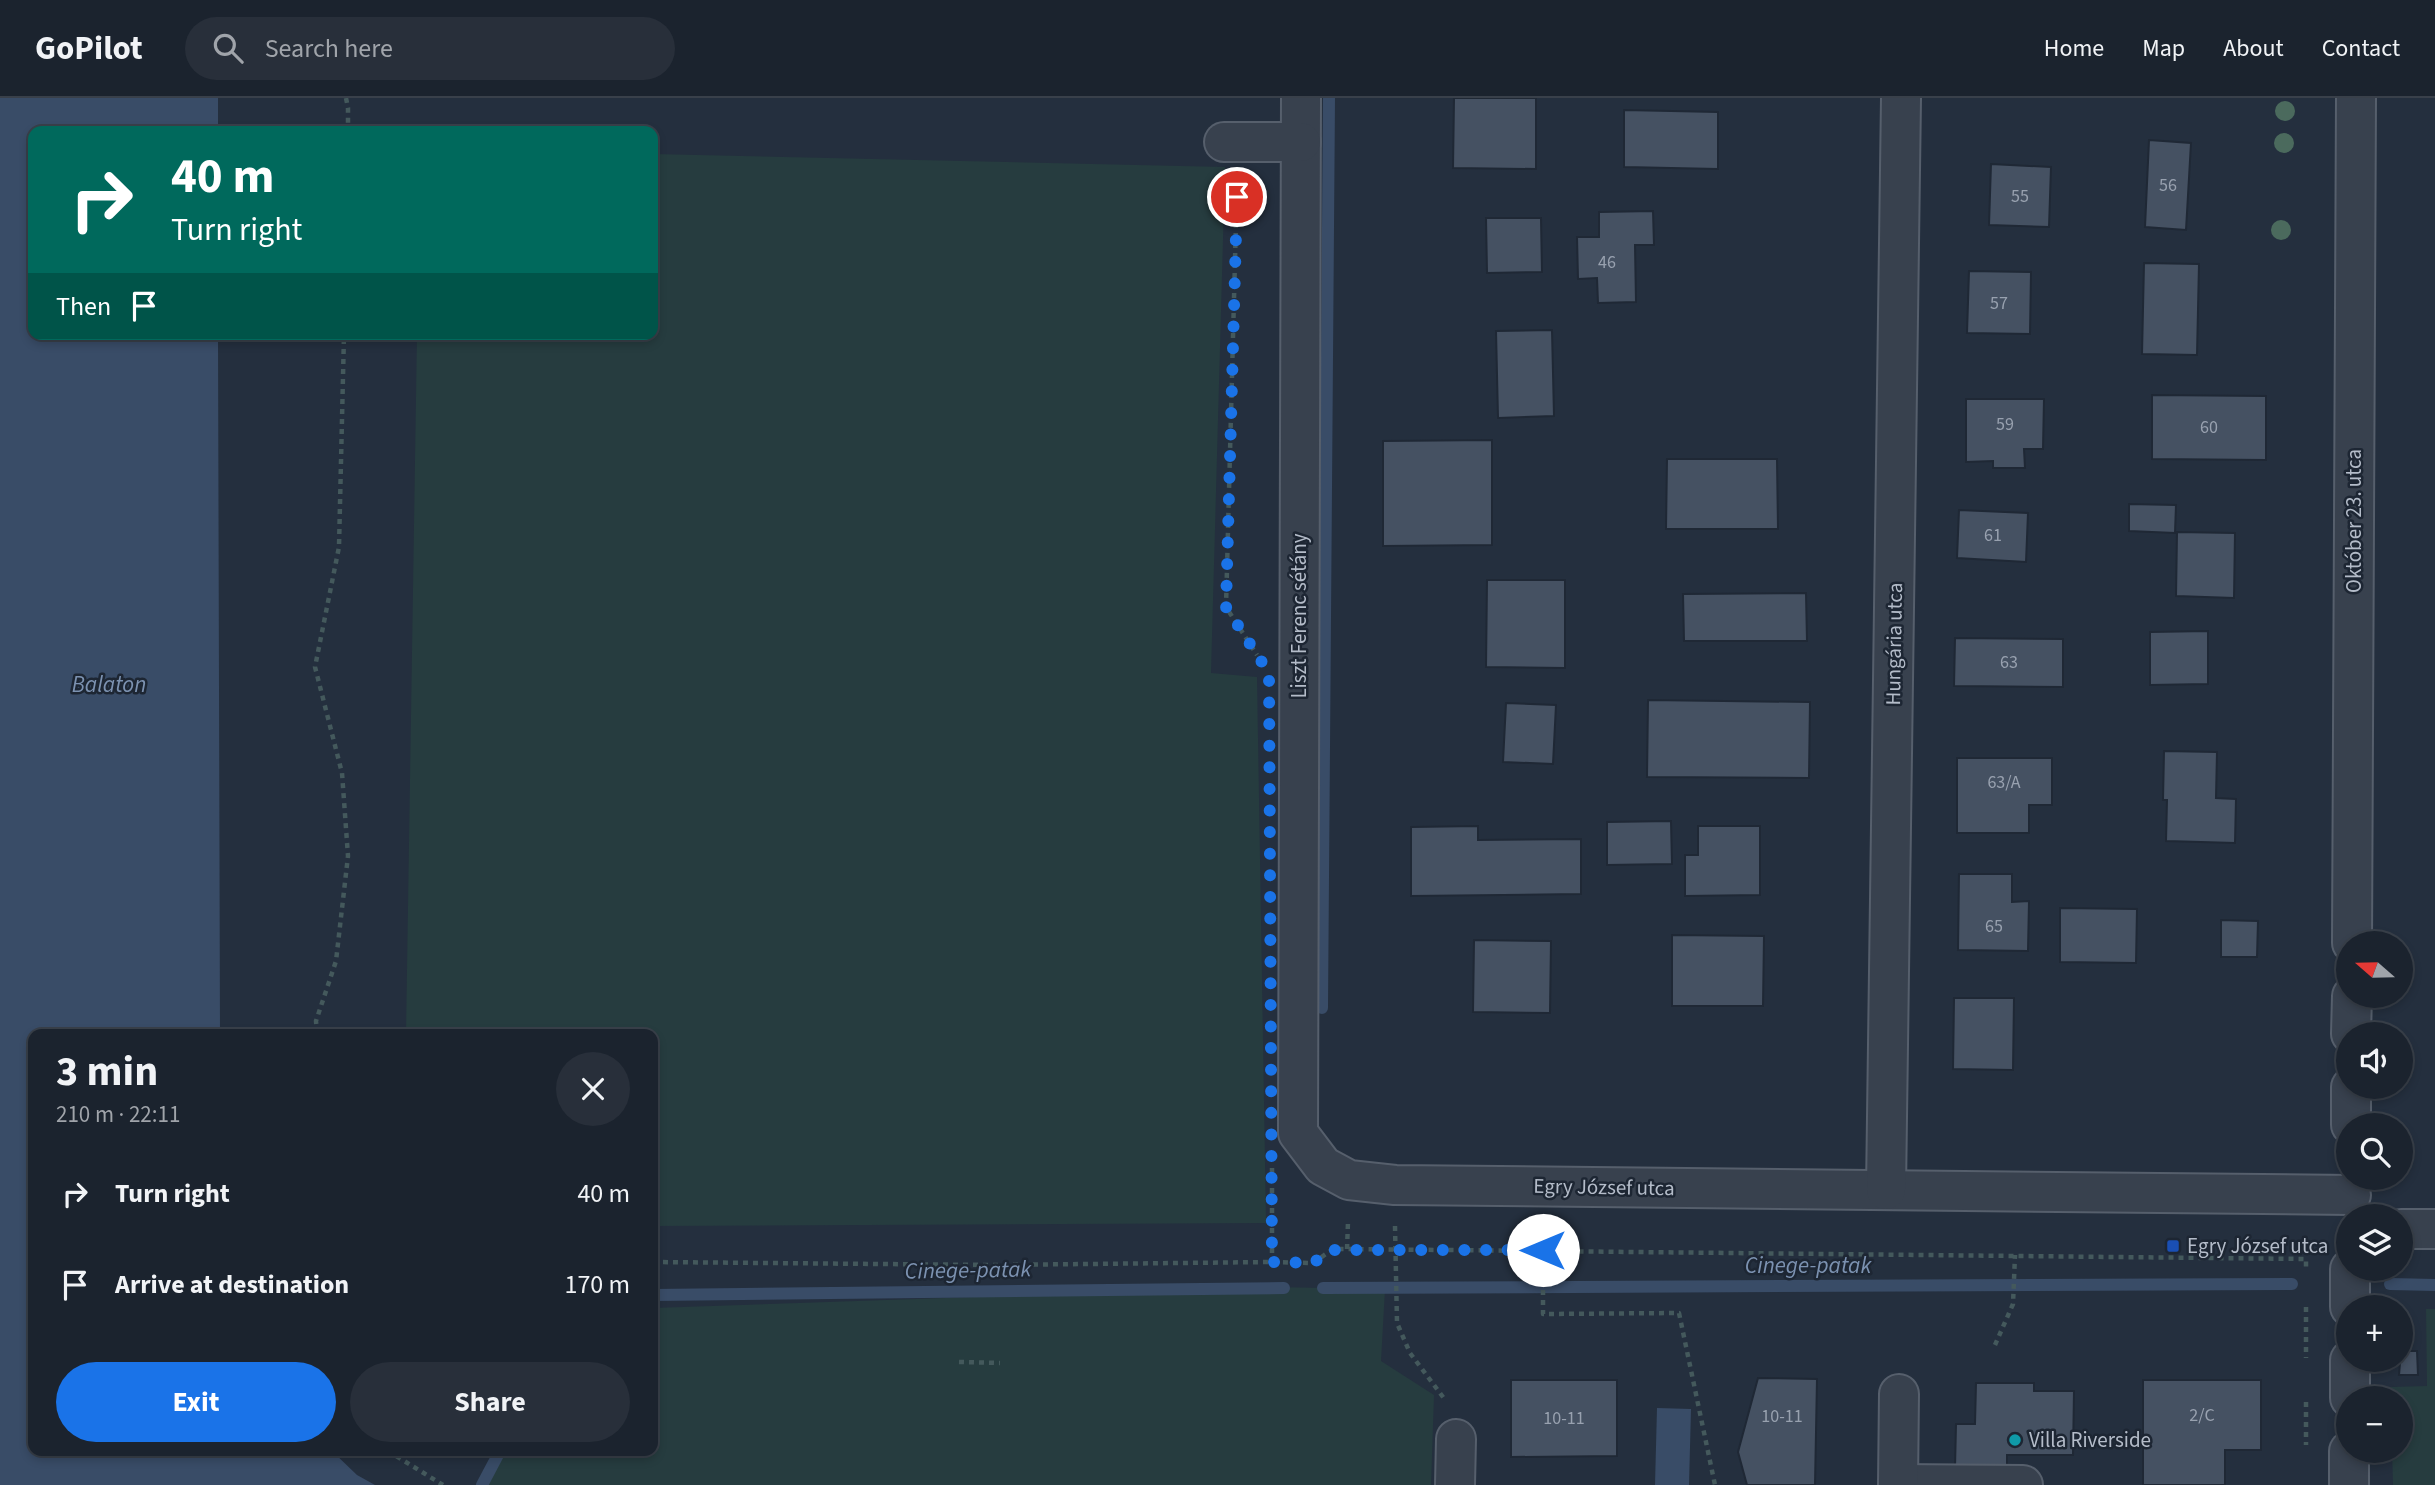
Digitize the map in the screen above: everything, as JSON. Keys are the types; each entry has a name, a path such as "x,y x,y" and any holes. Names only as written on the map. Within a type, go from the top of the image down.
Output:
{"street":[{"name":"Liszt Ferenc sétány","path":"1298,1133 1301,98"},
{"name":"Hungária utca","path":"1886,1190 1900,98"},
{"name":"Október 23. utca","path":"2352,931 2356,98"},
{"path":"1231,142 1301,142"},
{"name":"Egry József utca","path":"1298,1133 1322,1166 1349,1180 1395,1185 2351,1196"},
{"path":"2413,1229 2435,1228"},
{"path":"1899,1394 1898,1484 2022,1485"},
{"path":"1455,1485 1456,1439"},
{"path":"2349,1485 2350,1463"}],"path":[{"path":"346,98 348,126"},
{"path":"1231,142 1226,607 1261,662"},
{"path":"317,1029 316,1021 336,961 348,856 342,773 315,667 339,547 344,340"},
{"path":"1272,1166 1272,1262"},
{"path":"658,1262 981,1265 1313,1263 1332,1250 2306,1259"},
{"path":"1543,1250 1543,1314 1679,1312 1715,1485"},
{"path":"1995,1345 2013,1304 2015,1255"},
{"path":"1395,1263 1396,1323 1410,1353 1451,1411 1456,1439"},
{"path":"958,1362 1000,1363"},
{"path":"396,1456 443,1485"}],"green space":[{"path":"658,154 1225,167 1211,673 1257,677 1266,1223 658,1226 658,1029 406,1029 417,340 658,340"},
{"path":"1268,1287 1385,1289 1381,1361 1434,1395 1431,1485 482,1485 497,1456 658,1456 658,1308"},
{"path":"2426,1309 2435,1309 2435,1485 2393,1485 2392,1463 2413,1463 2413,1386 2427,1386"}],"water":[{"name":"Balaton","path":"0,98 218,98 218,126 28,126 28,340 218,340 220,1029 28,1029 28,1456 337,1456 357,1475 375,1485 0,1485"},
{"path":"1657,1408 1691,1409 1689,1485 1655,1485"}],"building":[{"path":"1454,98 1536,98 1536,169 1453,168"},
{"path":"1624,110 1718,112 1718,169 1624,167"},
{"path":"2149,140 2191,143 2186,230 2145,227"},
{"path":"1991,164 2051,167 2049,227 1989,225"},
{"path":"1653,211 1654,245 1635,245 1636,302 1598,303 1597,278 1578,279 1577,237 1599,237 1599,212"},
{"path":"1486,218 1541,218 1542,272 1487,273"},
{"path":"2144,263 2199,264 2197,355 2142,354"},
{"path":"1969,271 2031,272 2030,334 1967,333"},
{"path":"1552,330 1554,416 1498,418 1496,331"},
{"path":"2152,395 2266,396 2266,460 2152,459"},
{"path":"1966,399 2044,399 2043,449 2024,449 2025,468 1993,468 1993,461 1966,462"},
{"path":"1492,440 1492,545 1383,546 1383,441"},
{"path":"1667,459 1777,459 1778,529 1666,529"},
{"path":"2129,504 2176,505 2175,533 2129,531"},
{"path":"1959,510 2028,513 2026,562 1957,558"},
{"path":"2177,532 2235,533 2234,598 2176,596"},
{"path":"1487,580 1565,580 1565,668 1486,667"},
{"path":"1806,593 1807,641 1684,641 1683,594"},
{"path":"2208,631 2208,684 2150,685 2150,632"},
{"path":"1955,638 2063,639 2063,687 1954,686"},
{"path":"1648,700 1810,702 1809,778 1647,777"},
{"path":"1506,703 1556,705 1553,764 1503,762"},
{"path":"2164,751 2217,752 2216,798 2236,799 2235,843 2166,841"},
{"path":"1957,758 2052,758 2052,805 2029,805 2029,833 1957,833"},
{"path":"1671,821 1672,864 1607,865 1607,822"},
{"path":"1478,826 1478,840 1581,839 1581,894 1411,896 1411,827"},
{"path":"1698,826 1760,826 1760,895 1685,896 1685,855 1698,855"},
{"path":"1959,874 2012,874 2012,902 2029,901 2028,951 1958,950"},
{"path":"2060,908 2137,909 2136,963 2060,962"},
{"path":"2221,920 2258,921 2257,957 2221,957"},
{"path":"1672,935 1764,936 1763,1006 1672,1006"},
{"path":"1474,940 1551,941 1550,1013 1473,1012"},
{"path":"1954,998 2014,998 2013,1070 1953,1069"},
{"path":"2413,1351 2417,1351 2418,1375 2399,1375 2399,1372 2413,1372"},
{"path":"1758,1378 1817,1379 1815,1485 1747,1485 1738,1452"},
{"path":"1511,1380 1617,1380 1617,1456 1511,1457"},
{"path":"2143,1380 2261,1380 2261,1450 2225,1450 2225,1485 2143,1485"},
{"name":"Villa Riverside","path":"1976,1383 2034,1383 2034,1391 2074,1391 2073,1455 2007,1455 2007,1468 1955,1468 1956,1424 1975,1424"}],"waterway":[{"path":"1322,1008 1329,98"},
{"name":"Cinege-patak","path":"1323,1288 2292,1284"},
{"name":"Cinege-patak","path":"2390,1284 2435,1285"},
{"name":"Cinege-patak","path":"658,1295 1284,1288"},
{"name":"Cinege-patak","path":"482,1485 497,1456"}],"place":[{"name":"Egry József utca","path":"2173,1246"},
{"name":"Villa Riverside","path":"2015,1440"}],"route":[{"path":"1237,197 1226,607 1269,673 1272,1262 1313,1263 1332,1250 1543,1250"}]}
